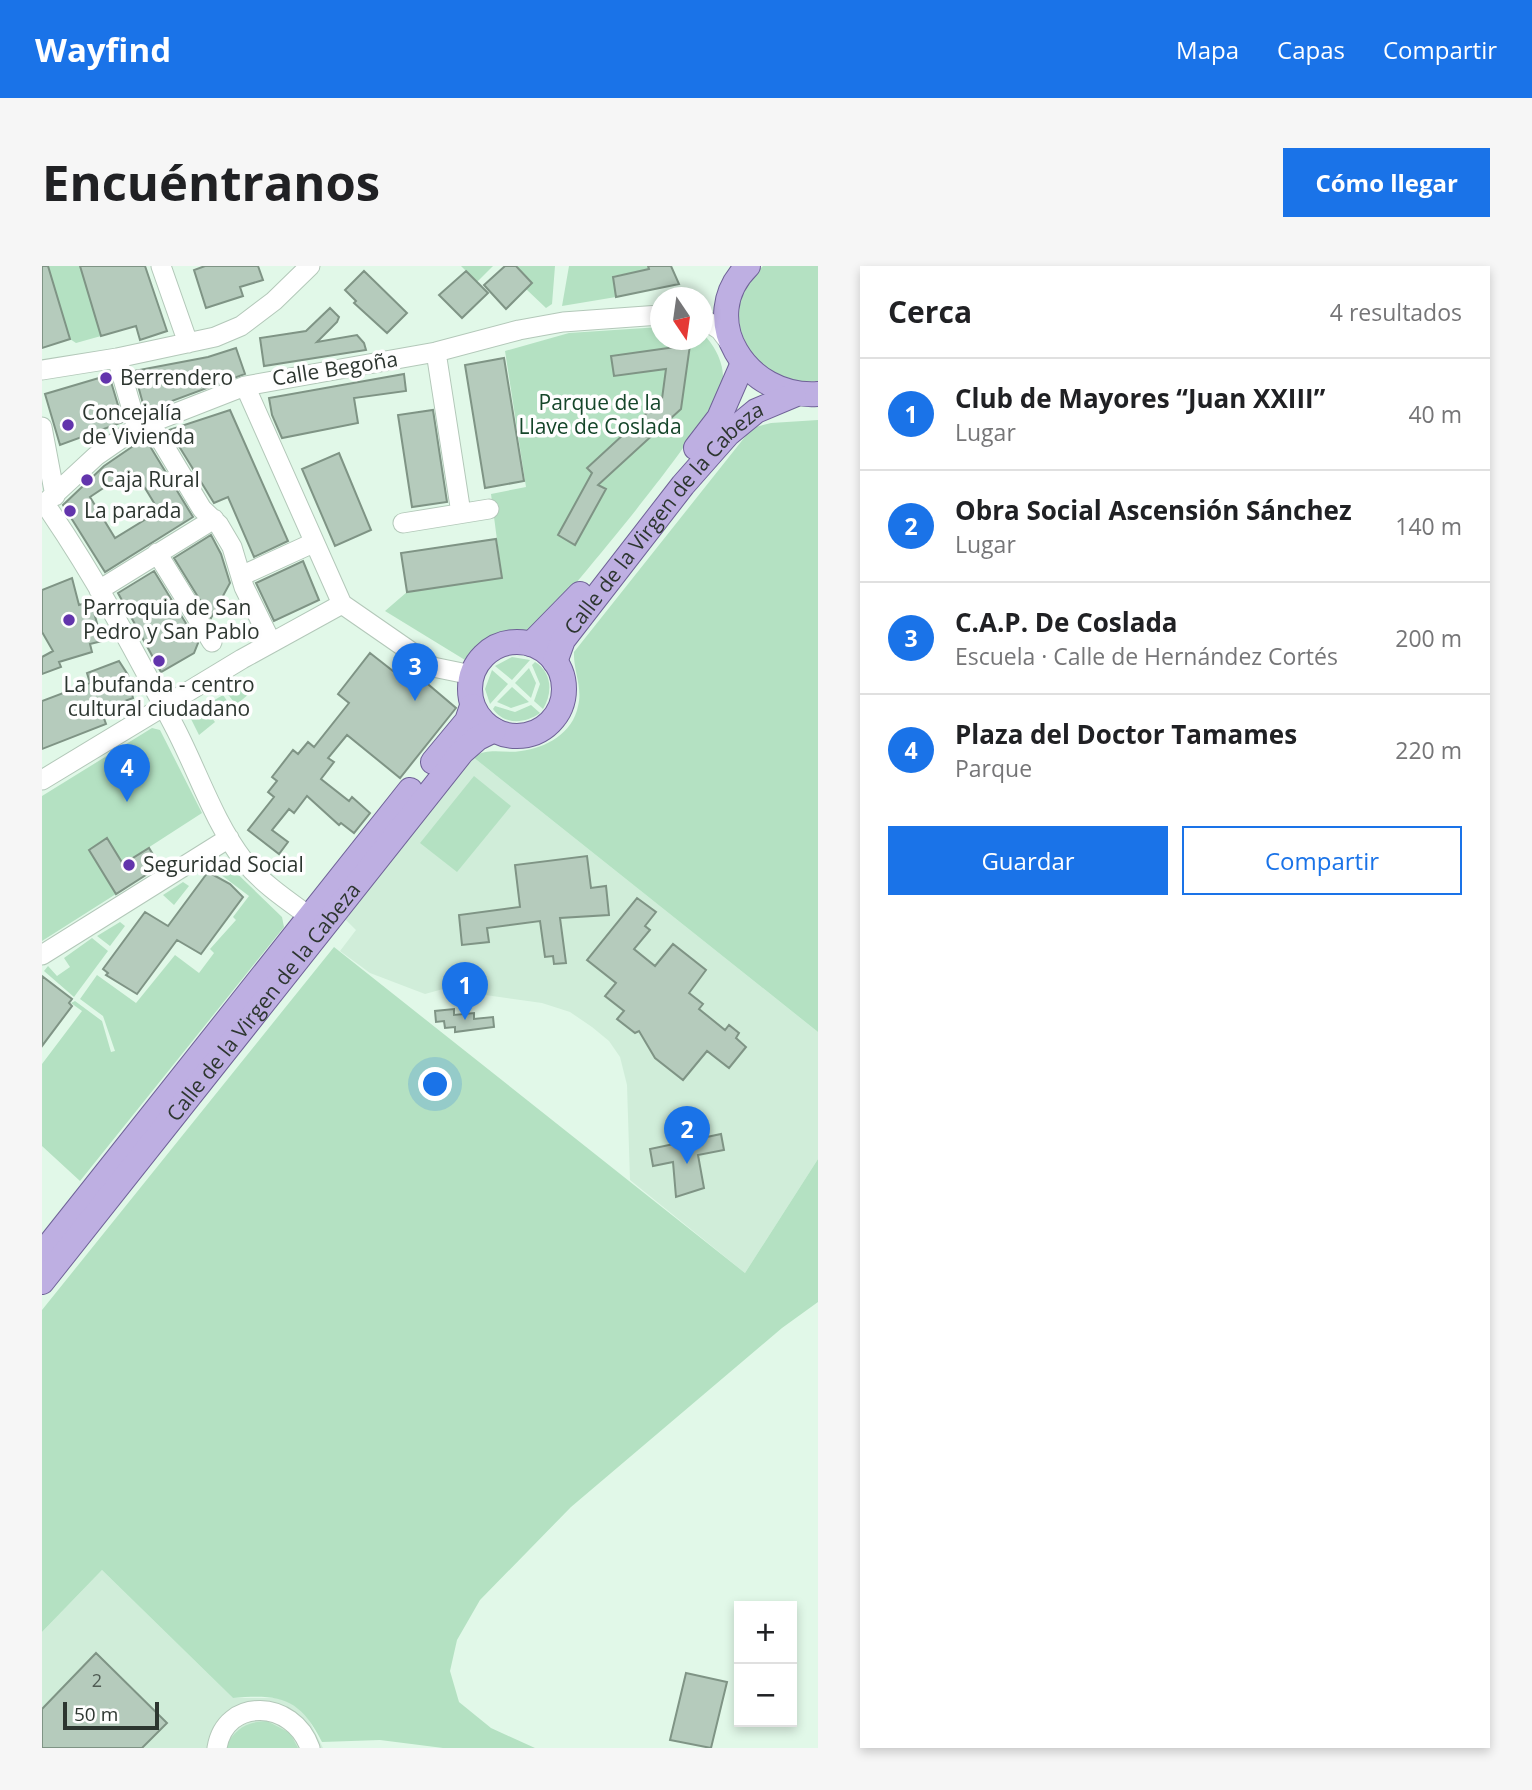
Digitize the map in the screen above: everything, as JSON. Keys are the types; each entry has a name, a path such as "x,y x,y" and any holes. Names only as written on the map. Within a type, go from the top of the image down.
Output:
{"main road":[{"path":"748,266 734,288 729,308 729,330 739,356 765,384 806,394"},
{"name":"Calle de la Virgen de la Cabeza","path":"531,644 585,588 719,418 739,356"},
{"name":"Calle de la Virgen de la Cabeza","path":"555,662 563,640 683,485 728,434 756,411 806,394"},
{"path":"518,642 531,644 555,662 564,683 564,695 556,716 548,725 527,735 516,736 494,730 485,724 472,706 469,685 472,675 481,658 492,649 518,642"},
{"name":"Calle de la Virgen de la Cabeza","path":"42,1282 467,721 472,706"},
{"name":"Calle de la Virgen de la Cabeza","path":"42,1254 316,921 462,752 478,737 494,730"}],"street":[{"path":"161,266 188,343"},
{"path":"42,370 117,358 215,337 241,326 274,301 310,266"},
{"name":"Calle Begoña","path":"47,502 96,456 144,425 245,386 436,352 519,330 563,322 650,316"},
{"path":"713,325 720,330 739,356"},
{"path":"436,352 461,513"},
{"path":"117,358 144,425 202,509 214,519 232,547 241,576 271,642"},
{"path":"245,386 342,604 433,667 472,675"},
{"path":"42,427 47,502 162,706 229,838 252,869 296,910 316,921"},
{"path":"403,523 489,509"},
{"path":"99,590 214,519"},
{"path":"241,576 313,543"},
{"path":"157,553 212,642"},
{"path":"42,780 271,642 342,604"},
{"path":"42,955 229,838"},
{"path":"217,1748 227,1726 242,1715 259,1710 277,1712 293,1721 305,1734 310,1748"}],"shaded area":[{"path":"473,757 818,1032 818,1159 745,1273 630,1180 627,1085 620,1057 609,1041 592,1027 570,1012 542,1003 443,989 425,994 370,973 340,951 356,930 345,919"},
{"path":"102,1570 233,1698 276,1698 288,1701 306,1714 323,1748 42,1748 42,1632"}],"green space":[{"path":"48,266 80,266 101,336 76,343 70,339"},
{"path":"461,266 493,266 477,282"},
{"path":"517,266 555,266 552,304 546,308 526,289 532,283"},
{"path":"569,266 648,266 653,276 636,272 613,276 616,297 562,306"},
{"path":"763,266 818,266 818,381 795,380 774,372 758,360 746,343 740,324 740,304 747,284"},
{"name":"Parque de la Llave de Coslada","path":"650,328 650,350 713,350 713,347 723,370 717,396 645,499 543,622 534,628 502,638 465,660 385,611 407,592 502,578 491,494 526,487 505,351 569,333"},
{"path":"818,420 818,1032 473,757 485,752 514,752 540,747 557,738 575,716 579,699 574,652 752,428 771,423"},
{"path":"512,657 530,660 512,680 495,666"},
{"path":"535,662 548,677 549,690 543,709 534,701 540,684 532,665"},
{"path":"529,668 536,683 531,698 515,683"},
{"path":"492,670 508,684 490,704 485,689"},
{"path":"243,684 250,693 236,705 227,693"},
{"path":"512,687 529,702 511,708 497,702"},
{"path":"223,695 232,708 218,720 206,705"},
{"path":"531,705 540,713 521,721 503,718 493,709 495,706 515,712"},
{"path":"203,707 215,722 199,735 189,715"},
{"path":"152,728 160,730 202,813 123,864 107,839 89,850 116,894 42,941 42,796"},
{"path":"474,776 511,806 457,872 420,843"},
{"path":"219,859 282,917 284,927 80,1181 42,1146 42,1064 82,1011 71,1003 75,1001 102,1021 111,1052 115,1051 103,1016 80,999 97,975 136,1003 175,955 199,973 214,953 210,949 236,920 233,917 249,896 208,865"},
{"path":"183,882 189,886 174,905 163,895"},
{"path":"120,922 125,926 110,946 97,936"},
{"path":"92,938 108,951 74,997 44,971 48,966 57,976 70,967 64,958"},
{"path":"334,947 745,1273 818,1159 818,1302 782,1328 571,1507 480,1600 457,1640 450,1671 459,1702 491,1728 535,1748 443,1748 380,1740 322,1742 305,1716 287,1702 264,1697 233,1698 102,1570 42,1632 42,1310"},
{"path":"267,1721 290,1733 298,1748 225,1748 242,1728"}],"building":[{"path":"42,266 48,266 70,339 42,348"},
{"path":"80,266 145,266 167,331 140,340 136,326 101,336"},
{"path":"205,266 258,266 263,280 240,287 243,296 206,308 194,270"},
{"path":"505,266 516,266 532,283 506,309 484,285"},
{"path":"648,266 671,266 679,284 650,287 650,290 616,297 613,277 649,269"},
{"path":"364,271 407,313 387,333 354,303 356,301 345,290"},
{"path":"466,271 488,293 462,318 439,295"},
{"path":"330,308 339,317 317,342 357,335 366,350 264,366 260,338 306,331"},
{"path":"236,348 245,374 145,411 134,371 208,357"},
{"path":"654,350 689,350 681,409 598,485 606,489 575,545 558,535 592,473 587,468 662,399 666,369 614,376 611,356"},
{"path":"504,358 524,481 485,488 465,365"},
{"path":"404,374 406,391 354,398 358,423 282,438 272,415 269,398"},
{"path":"109,375 123,422 60,445 45,394"},
{"path":"230,410 288,541 254,557 228,497 214,503 169,430"},
{"path":"433,410 447,502 412,507 398,415"},
{"path":"145,438 193,517 105,572 63,505 104,466","holes":["137,475 159,511 115,538 90,497 108,485 113,488"]},
{"path":"339,453 371,530 335,546 302,469"},
{"path":"211,535 221,554 230,583 211,618 174,558"},
{"path":"496,539 502,578 407,592 401,553"},
{"path":"303,561 319,600 274,621 256,583"},
{"path":"154,571 198,643 194,653 161,672 118,593"},
{"name":"Parroquia de San Pedro y San Pablo","path":"72,578 79,605 89,602 93,609 102,641 90,644 92,652 59,662 61,667 42,674 42,657 53,651 42,632 42,590"},
{"path":"370,653 416,689 423,680 456,708 400,778 347,735 328,758 334,762 321,779 349,801 352,797 370,813 354,833 341,823 339,825 307,796 294,813 289,809 272,830 288,842 279,854 248,830 274,797 268,792 277,781 272,777 293,750 298,754 308,742 314,747 349,703 338,694"},
{"path":"119,661 128,675 133,698 101,710 106,724 42,749 42,701 90,683 87,673"},
{"name":"Seguridad Social","path":"107,838 123,864 149,848 160,866 116,894 89,850"},
{"path":"587,856 591,888 606,886 609,915 560,918 566,963 554,964 553,956 545,957 540,921 487,928 489,942 462,945 459,915 520,907 515,865"},
{"path":"208,872 230,884 243,897 201,954 177,940 137,994 106,975 108,973 103,969 145,912 168,926"},
{"path":"637,898 656,912 645,926 650,930 634,949 655,966 673,944 706,970 689,993 703,1004 699,1009 725,1030 729,1025 739,1033 736,1038 746,1047 729,1068 707,1051 683,1080 655,1058 639,1031 635,1033 617,1019 624,1011 605,996 616,983 587,960"},
{"path":"42,976 72,999 69,1003 72,1006 42,1046"},
{"path":"454,1009 454,1015 474,1013 474,1019 493,1017 494,1027 455,1032 455,1027 445,1028 444,1021 436,1022 435,1011"},
{"path":"721,1134 724,1150 698,1155 704,1188 676,1197 673,1162 653,1166 650,1149"},
{"path":"96,1653 167,1723 142,1748 42,1748 42,1709"},
{"path":"686,1673 727,1682 711,1748 670,1740"}],"place":[{"name":"Berrendero","path":"106,378"},
{"name":"Concejalía de Vivienda","path":"68,425"},
{"name":"Caja Rural","path":"87,480"},
{"name":"La parada","path":"70,511"},
{"name":"Parroquia de San Pedro y San Pablo","path":"69,620"},
{"name":"La bufanda - centro cultural ciudadano","path":"159,661"},
{"name":"C.A.P. De Coslada","path":"415,701"},
{"name":"Plaza del Doctor Tamames","path":"127,802"},
{"name":"Seguridad Social","path":"129,865"},
{"name":"Club de Mayores “Juan XXIII”","path":"465,1020"},
{"name":"Obra Social Ascensión Sánchez","path":"687,1164"}]}
